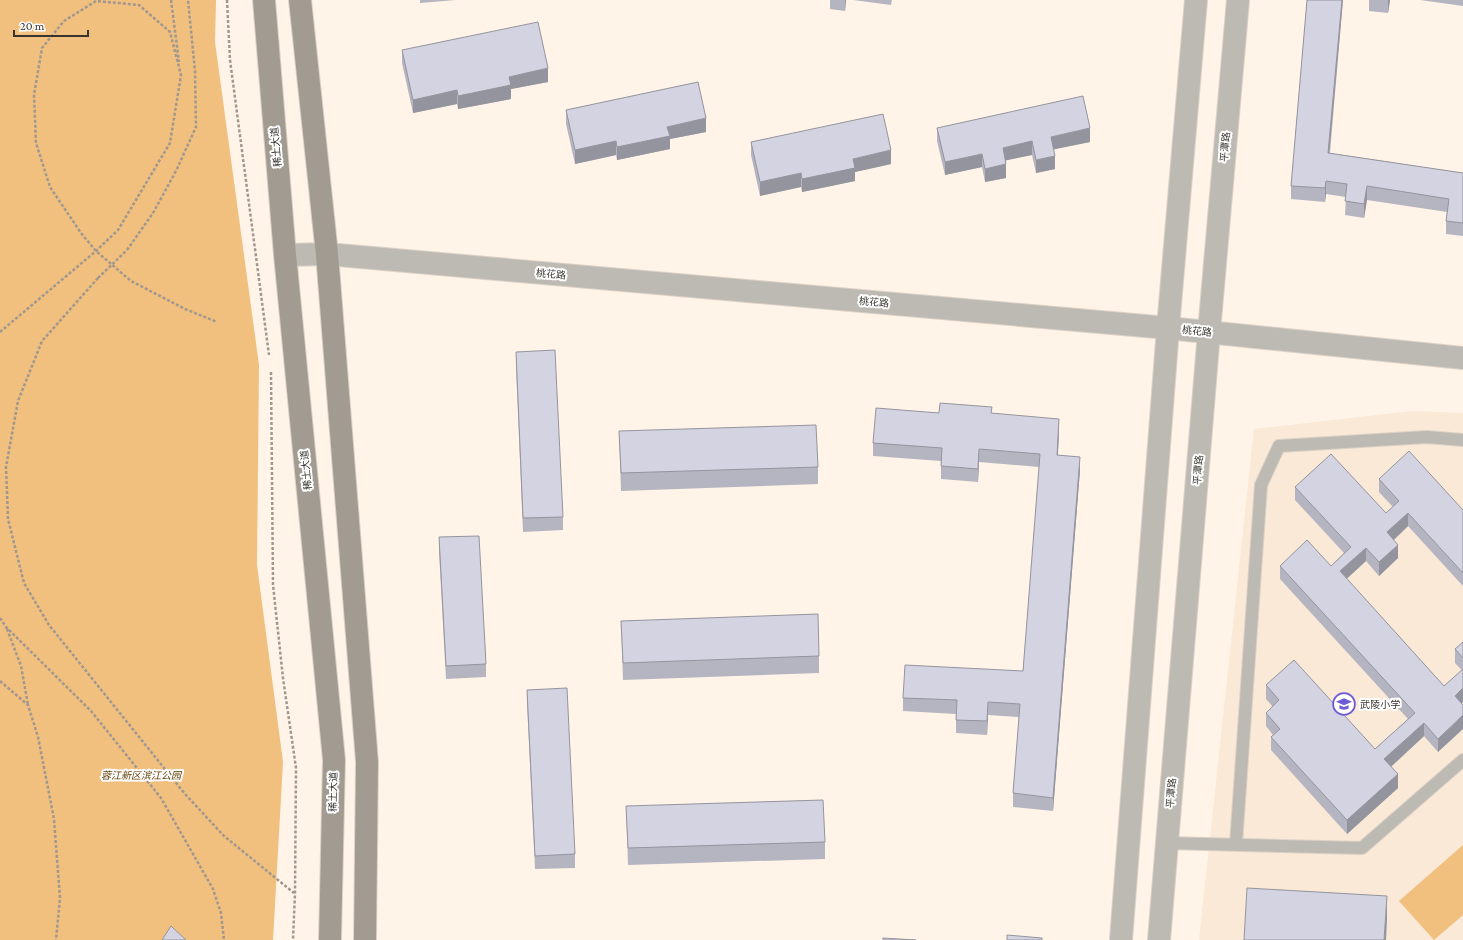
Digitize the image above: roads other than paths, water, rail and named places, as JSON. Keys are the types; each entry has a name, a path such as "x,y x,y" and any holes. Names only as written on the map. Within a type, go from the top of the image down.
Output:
{"main road":[{"name":"稀土大道","path":"264,0 285,255 334,760 330,940"},
{"path":"300,0 327,254 367,762 365,940"}],"street":[{"path":"1121,940 1168,328 1196,0"},
{"name":"平潭路","path":"1159,940 1238,0"},
{"name":"桃花路","path":"285,255 327,254 1168,328 1463,358"}],"lane":[{"path":"1236,844 1261,485 1279,446 1427,437 1463,440"},
{"path":"1168,843 1362,848 1463,760"}],"place":[{"name":"武陵小学","path":"1344,704"}],"park label":[{"name":"蓉江新区滨江公园","path":"141,775"}]}
